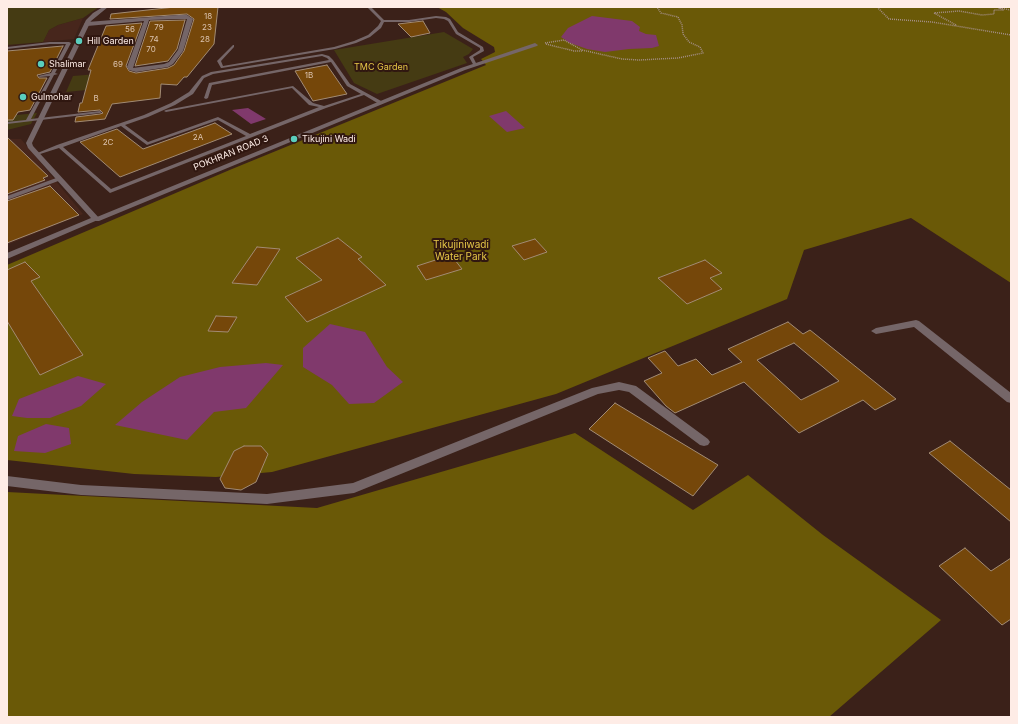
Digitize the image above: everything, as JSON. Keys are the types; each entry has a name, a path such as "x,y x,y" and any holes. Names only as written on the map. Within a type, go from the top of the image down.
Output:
{"street":[{"path":"96,219 59,179 29,143 87,24 95,14 106,7"},
{"path":"87,24 147,19 186,17 190,19 181,50 171,63 160,67 131,69 130,67 147,19"},
{"name":"POKHRAN ROAD 3","path":"7,256 463,69 535,45"},
{"path":"876,331 916,324 1011,399"},
{"path":"7,481 81,490 267,499 354,488 596,391 619,386 632,389 704,442"}],"lane":[{"path":"369,7 383,22 409,22 436,17 449,20 457,33 482,48 482,51 471,57 475,65"},
{"path":"233,46 219,61 222,67 335,48 369,36 380,27 383,22"},
{"path":"7,48 50,43 69,43 28,121"},
{"path":"37,154 154,113 184,99 203,78 212,73 322,56 328,57 332,61 348,85 381,103"},
{"path":"206,98 210,84 332,61"},
{"path":"40,76 64,73"},
{"path":"154,113 293,87 311,104 324,107"},
{"path":"59,146 110,191 324,107 364,94"},
{"path":"7,124 100,112"},
{"path":"122,125 147,144 218,118 249,136"},
{"path":"7,198 59,179"}],"path":[{"path":"587,51 574,51 543,43 564,40 582,50 587,51 622,59 656,60 678,58 703,53 700,47 689,42 683,34 682,24 678,17 661,13 656,7"},
{"path":"877,7 888,19 932,22 1011,35"},
{"path":"959,27 934,13 960,11 982,15 994,14 994,10 1003,10 999,8 1011,10"}],"shaded area":[{"path":"592,16 632,21 640,27 639,31 646,34 656,35 659,46 652,48 605,52 587,49 570,43 561,37 568,28"},
{"path":"83,18 74,39 43,42 49,30 58,25"},
{"path":"248,108 266,119 251,124 232,110"},
{"path":"506,111 525,128 507,132 489,116"},
{"path":"7,139 21,139 83,214 7,245"},
{"path":"330,324 365,332 387,367 403,382 374,403 349,404 332,385 303,367 303,348"},
{"path":"266,363 283,365 246,408 214,412 187,440 115,425 142,402 180,377 220,367"},
{"path":"78,376 106,384 81,406 50,418 27,418 12,416 19,399"},
{"path":"46,424 69,428 71,444 45,453 14,451 18,436"}],"green space":[{"path":"7,7 99,7 83,18 58,25 49,30 43,42 7,45"},
{"name":"Tikujiniwadi Water Park","path":"437,7 1011,7 1011,283 911,218 804,250 787,299 556,394 272,472 216,477 134,474 7,460 7,265 232,169 486,65 481,59 495,52 494,47 463,28 446,12"},
{"name":"TMC Garden","path":"444,32 473,49 469,54 463,57 467,63 377,94 354,83 334,50"},
{"path":"122,72 118,87 66,92 73,76"},
{"path":"37,113 31,124 7,130 7,116"},
{"path":"575,433 693,510 748,475 823,535 941,620 829,717 7,717 7,492 317,508"}],"building":[{"path":"175,7 218,7 214,44 187,77 184,77 177,85 161,84 160,98 112,104 105,119 75,122 76,117 103,113 100,110 78,112 91,70 88,70 106,26 142,23 126,66 129,71 136,73 168,68 174,65 184,51 194,19 187,14 110,19 111,14"},
{"path":"185,20 177,49 168,61 135,66 150,21"},
{"path":"423,21 430,33 411,37 398,24"},
{"path":"63,46 50,72 37,75 39,78 47,78 30,110 18,112 13,120 7,120 7,51"},
{"path":"327,65 347,94 313,101 295,71"},
{"path":"215,123 232,134 120,177 80,142 117,129 143,149"},
{"path":"7,137 48,176 43,178 45,180 7,194"},
{"path":"50,186 79,215 7,243 7,201"},
{"path":"338,238 362,257 358,259 386,285 307,322 285,297 322,280 296,258"},
{"path":"535,239 547,252 524,260 512,246"},
{"path":"257,247 280,249 257,285 232,283"},
{"path":"451,255 462,269 426,280 417,266"},
{"path":"705,260 722,273 710,278 722,289 687,304 658,278"},
{"path":"25,262 40,277 31,281 83,355 40,375 7,321 7,270"},
{"path":"216,316 237,317 228,332 208,331"},
{"path":"788,322 803,334 810,330 896,399 875,410 863,400 799,433 744,382 675,413 666,406 644,381 662,373 648,358 665,351 678,366 696,359 712,375 742,362 728,349","holes":["794,343 839,381 801,400 757,360"]},
{"path":"615,403 718,465 693,496 589,429"},
{"path":"950,441 1011,490 1011,522 929,453"},
{"path":"244,446 261,446 268,454 256,482 241,490 225,488 220,479 234,451"},
{"path":"965,548 991,571 1011,558 1011,619 1002,625 939,566"}],"place":[{"name":"Hill Garden","path":"79,41"},
{"name":"Shalimar","path":"41,64"},
{"name":"Gulmohar","path":"23,97"},
{"name":"Tikujini Wadi","path":"294,139"}]}
